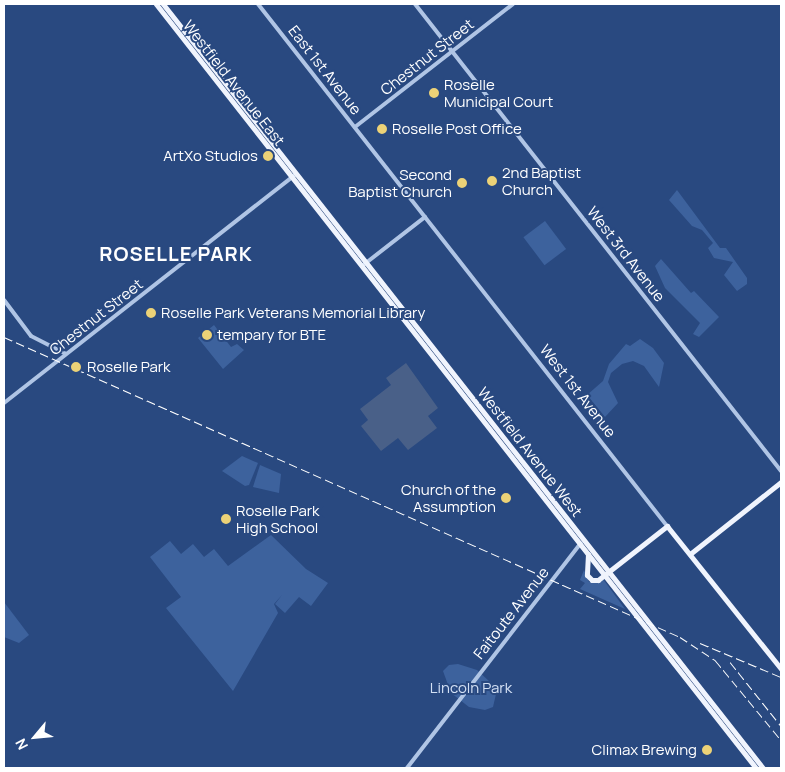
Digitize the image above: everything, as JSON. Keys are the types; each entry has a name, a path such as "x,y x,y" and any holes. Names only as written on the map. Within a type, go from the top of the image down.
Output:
{"main road":[{"name":"Westfield Avenue East","path":"156,4 294,175"},
{"name":"Westfield Avenue East","path":"163,4 294,175"},
{"name":"Westfield Avenue West","path":"294,175 587,553 606,573"},
{"name":"Westfield Avenue West","path":"452,377 586,544 606,573 743,747"},
{"path":"690,554 781,482"},
{"path":"587,553 588,578 596,581 667,526"},
{"name":"West 1st Avenue","path":"667,526 781,669"},
{"path":"743,747 756,768"},
{"path":"743,747 763,768"}],"street":[{"name":"East 1st Avenue","path":"258,4 355,127"},
{"name":"West 3rd Avenue","path":"415,4 781,471"},
{"name":"Chestnut Street","path":"355,127 513,4"},
{"name":"West 1st Avenue","path":"355,127 667,526"},
{"name":"Chestnut Street","path":"4,403 294,175"},
{"path":"364,265 425,217"},
{"path":"4,300 32,336 66,354"},
{"path":"580,543 586,544"},
{"name":"Faitoute Avenue","path":"407,768 580,543"}],"green space":[{"path":"677,190 720,248 726,248 747,278 747,284 737,291 724,275 733,262 714,258 708,248 713,243 702,230 692,226 669,200"},
{"path":"545,221 566,249 545,265 523,237"},
{"path":"661,259 691,293 694,291 719,317 699,337 693,334 700,323 665,288 655,266"},
{"path":"214,325 231,347 237,344 244,350 223,369 198,338"},
{"path":"640,339 653,348 664,363 659,387 644,366 633,361 622,364 611,373 608,382 618,403 605,417 587,395 603,381 609,364 626,344 630,346"},
{"path":"242,456 258,463 249,485 245,486 222,471"},
{"path":"260,465 281,474 279,493 253,487"},
{"path":"271,535 306,569 328,583 311,606 299,597 285,613 275,604 282,595 274,604 278,613 233,691 166,608 181,597 150,557 170,541 181,554 193,544 204,557 214,549 228,566"},
{"path":"584,570 589,582 603,579 625,609 580,589 585,583 580,580"},
{"path":"4,602 29,635 19,643 4,637"},
{"name":"Lincoln Park","path":"458,664 477,670 490,682 496,694 493,707 485,710 469,707 451,693 443,671 449,665"}],"shaded area":[{"path":"406,363 438,408 428,416 437,428 408,450 398,438 381,451 361,426 368,420 360,409 391,385 386,378"}],"railway":[{"path":"4,337 680,637 715,660 781,740"},
{"path":"700,643 781,677"},
{"path":"730,662 781,726"}],"place":[{"name":"Roselle Municipal Court","path":"434,93"},
{"name":"Roselle Post Office","path":"382,129"},
{"name":"ArtXo Studios","path":"268,156"},
{"name":"2nd Baptist Church","path":"492,181"},
{"name":"Second Baptist Church","path":"462,183"},
{"name":"Roselle Park Veterans Memorial Library","path":"151,313"},
{"name":"tempary for BTE","path":"207,335"},
{"name":"Roselle Park","path":"76,367"},
{"name":"Church of the Assumption","path":"506,498"},
{"name":"Roselle Park High School","path":"226,519"},
{"name":"Climax Brewing","path":"707,750"}],"district":[{"name":"ROSELLE PARK","path":"176,253"}]}
